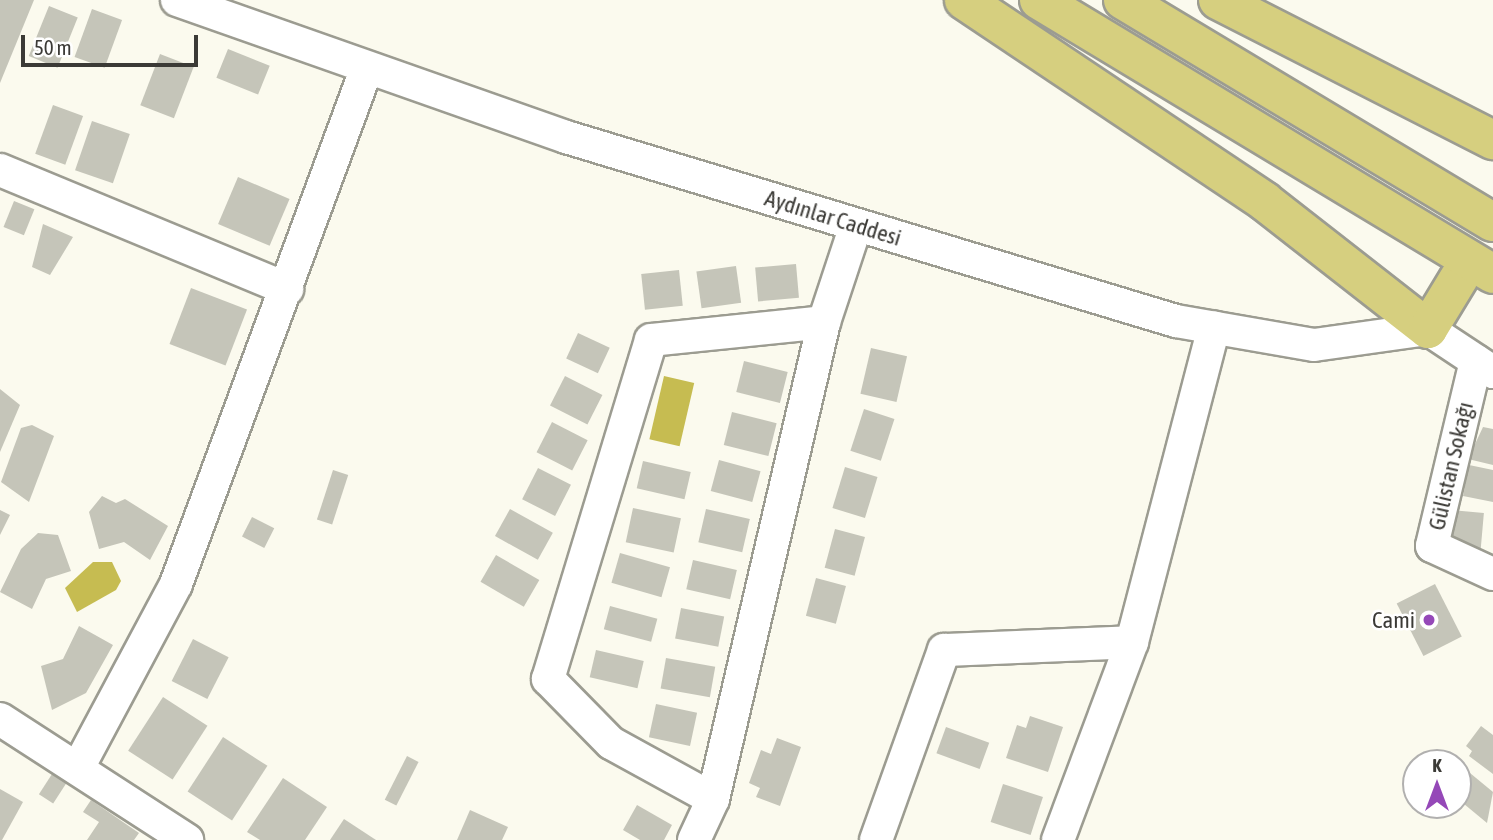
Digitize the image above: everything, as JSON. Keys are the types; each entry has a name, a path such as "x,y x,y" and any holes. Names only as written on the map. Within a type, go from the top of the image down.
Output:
{"highway":[{"path":"964,0 1264,201 1428,329 1476,276 1039,0"},
{"path":"1123,0 1493,222"},
{"path":"1226,2 1493,140"}],"street":[{"name":"Aydınlar Caddesi","path":"177,0 366,70 856,225 1213,327 1314,345 1428,329"},
{"path":"79,766 176,583 288,289 366,70"},
{"path":"0,170 288,289"},
{"path":"694,840 713,799 824,322 856,225"},
{"path":"713,799 611,743 548,679 651,340 824,322"},
{"path":"1058,840 1132,642 1213,327"},
{"path":"1428,329 1484,366"},
{"name":"Gülistan Sokağı","path":"1484,366 1432,545 1493,574"},
{"path":"876,840 944,650 1132,642"},
{"path":"0,719 79,766 187,840"}],"shaded area":[{"path":"664,376 694,383 680,446 649,439"},
{"path":"93,562 112,562 121,581 116,590 77,612 65,588"}],"building":[{"path":"0,0 34,0 0,83"},
{"path":"49,6 78,18 58,68 29,56"},
{"path":"92,9 122,20 105,68 75,57"},
{"path":"228,49 270,66 258,95 216,78"},
{"path":"160,54 194,67 174,118 140,105"},
{"path":"53,105 83,116 65,165 35,154"},
{"path":"92,121 130,134 113,183 75,170"},
{"path":"238,177 290,199 270,246 218,224"},
{"path":"14,201 34,209 24,235 4,227"},
{"path":"43,224 73,237 50,275 32,267"},
{"path":"796,264 799,298 758,301 755,268"},
{"path":"736,266 741,303 702,308 696,272"},
{"path":"679,270 683,306 645,310 641,274"},
{"path":"191,288 247,310 226,366 169,344"},
{"path":"578,333 610,348 598,373 566,358"},
{"path":"871,348 907,356 896,402 860,394"},
{"path":"744,361 788,372 780,403 736,392"},
{"path":"565,376 602,395 587,424 550,405"},
{"path":"0,389 20,405 0,452"},
{"path":"864,409 894,419 881,461 850,451"},
{"path":"732,412 777,423 768,456 724,445"},
{"path":"552,422 588,440 572,470 537,452"},
{"path":"32,425 54,436 29,502 1,482 21,428"},
{"path":"1483,427 1493,429 1493,465 1468,459"},
{"path":"719,460 761,471 752,502 711,491"},
{"path":"643,461 691,472 684,499 637,488"},
{"path":"1469,465 1493,470 1493,502 1463,496"},
{"path":"845,467 878,477 865,518 832,508"},
{"path":"538,468 571,485 555,516 522,499"},
{"path":"333,470 348,475 332,524 317,519"},
{"path":"102,496 116,503 125,499 168,526 150,560 124,542 99,549 89,512"},
{"path":"633,508 681,518 674,552 626,542"},
{"path":"510,509 553,533 538,560 495,536"},
{"path":"706,509 750,519 742,552 698,542"},
{"path":"0,510 10,515 0,535"},
{"path":"1451,510 1484,513 1480,553 1448,550"},
{"path":"252,517 274,528 264,548 242,537"},
{"path":"835,529 865,537 855,576 825,568"},
{"path":"38,533 58,535 71,571 46,579 32,609 0,592 21,549"},
{"path":"620,553 670,567 661,597 611,583"},
{"path":"496,555 539,580 524,607 480,582"},
{"path":"693,560 737,570 730,599 686,589"},
{"path":"816,578 846,586 836,624 806,616"},
{"name":"Cami","path":"1435,584 1462,637 1423,656 1397,604"},
{"path":"610,606 657,619 651,642 604,629"},
{"path":"681,608 724,616 718,647 675,638"},
{"path":"79,626 113,645 86,693 52,710 41,666 63,659"},
{"path":"193,639 229,657 207,699 172,681"},
{"path":"596,650 644,661 637,688 590,677"},
{"path":"666,658 715,667 710,697 661,689"},
{"path":"163,697 207,726 173,780 128,751"},
{"path":"656,704 697,713 690,746 649,737"},
{"path":"1030,716 1063,727 1048,772 1006,758 1017,725 1026,728"},
{"path":"1481,726 1493,735 1493,774 1472,758 1472,749 1466,746"},
{"path":"946,727 989,743 980,769 936,753"},
{"path":"223,737 267,766 232,820 188,792"},
{"path":"777,738 801,747 780,806 756,797 760,788 749,783 761,750 771,754"},
{"path":"407,756 419,762 396,806 385,800"},
{"path":"52,774 66,783 53,803 39,794"},
{"path":"1472,775 1493,792 1487,823 1472,811"},
{"path":"283,778 327,807 305,840 260,840 247,832"},
{"path":"1003,784 1043,797 1031,835 991,822"},
{"path":"0,789 23,802 2,840 0,840"},
{"path":"91,800 139,833 134,840 87,840 99,822 83,812"},
{"path":"637,805 672,825 664,840 640,840 623,830"},
{"path":"470,810 508,827 502,840 457,840"},
{"path":"344,819 376,840 330,840"}],"place":[{"name":"Cami","path":"1429,620"}]}
